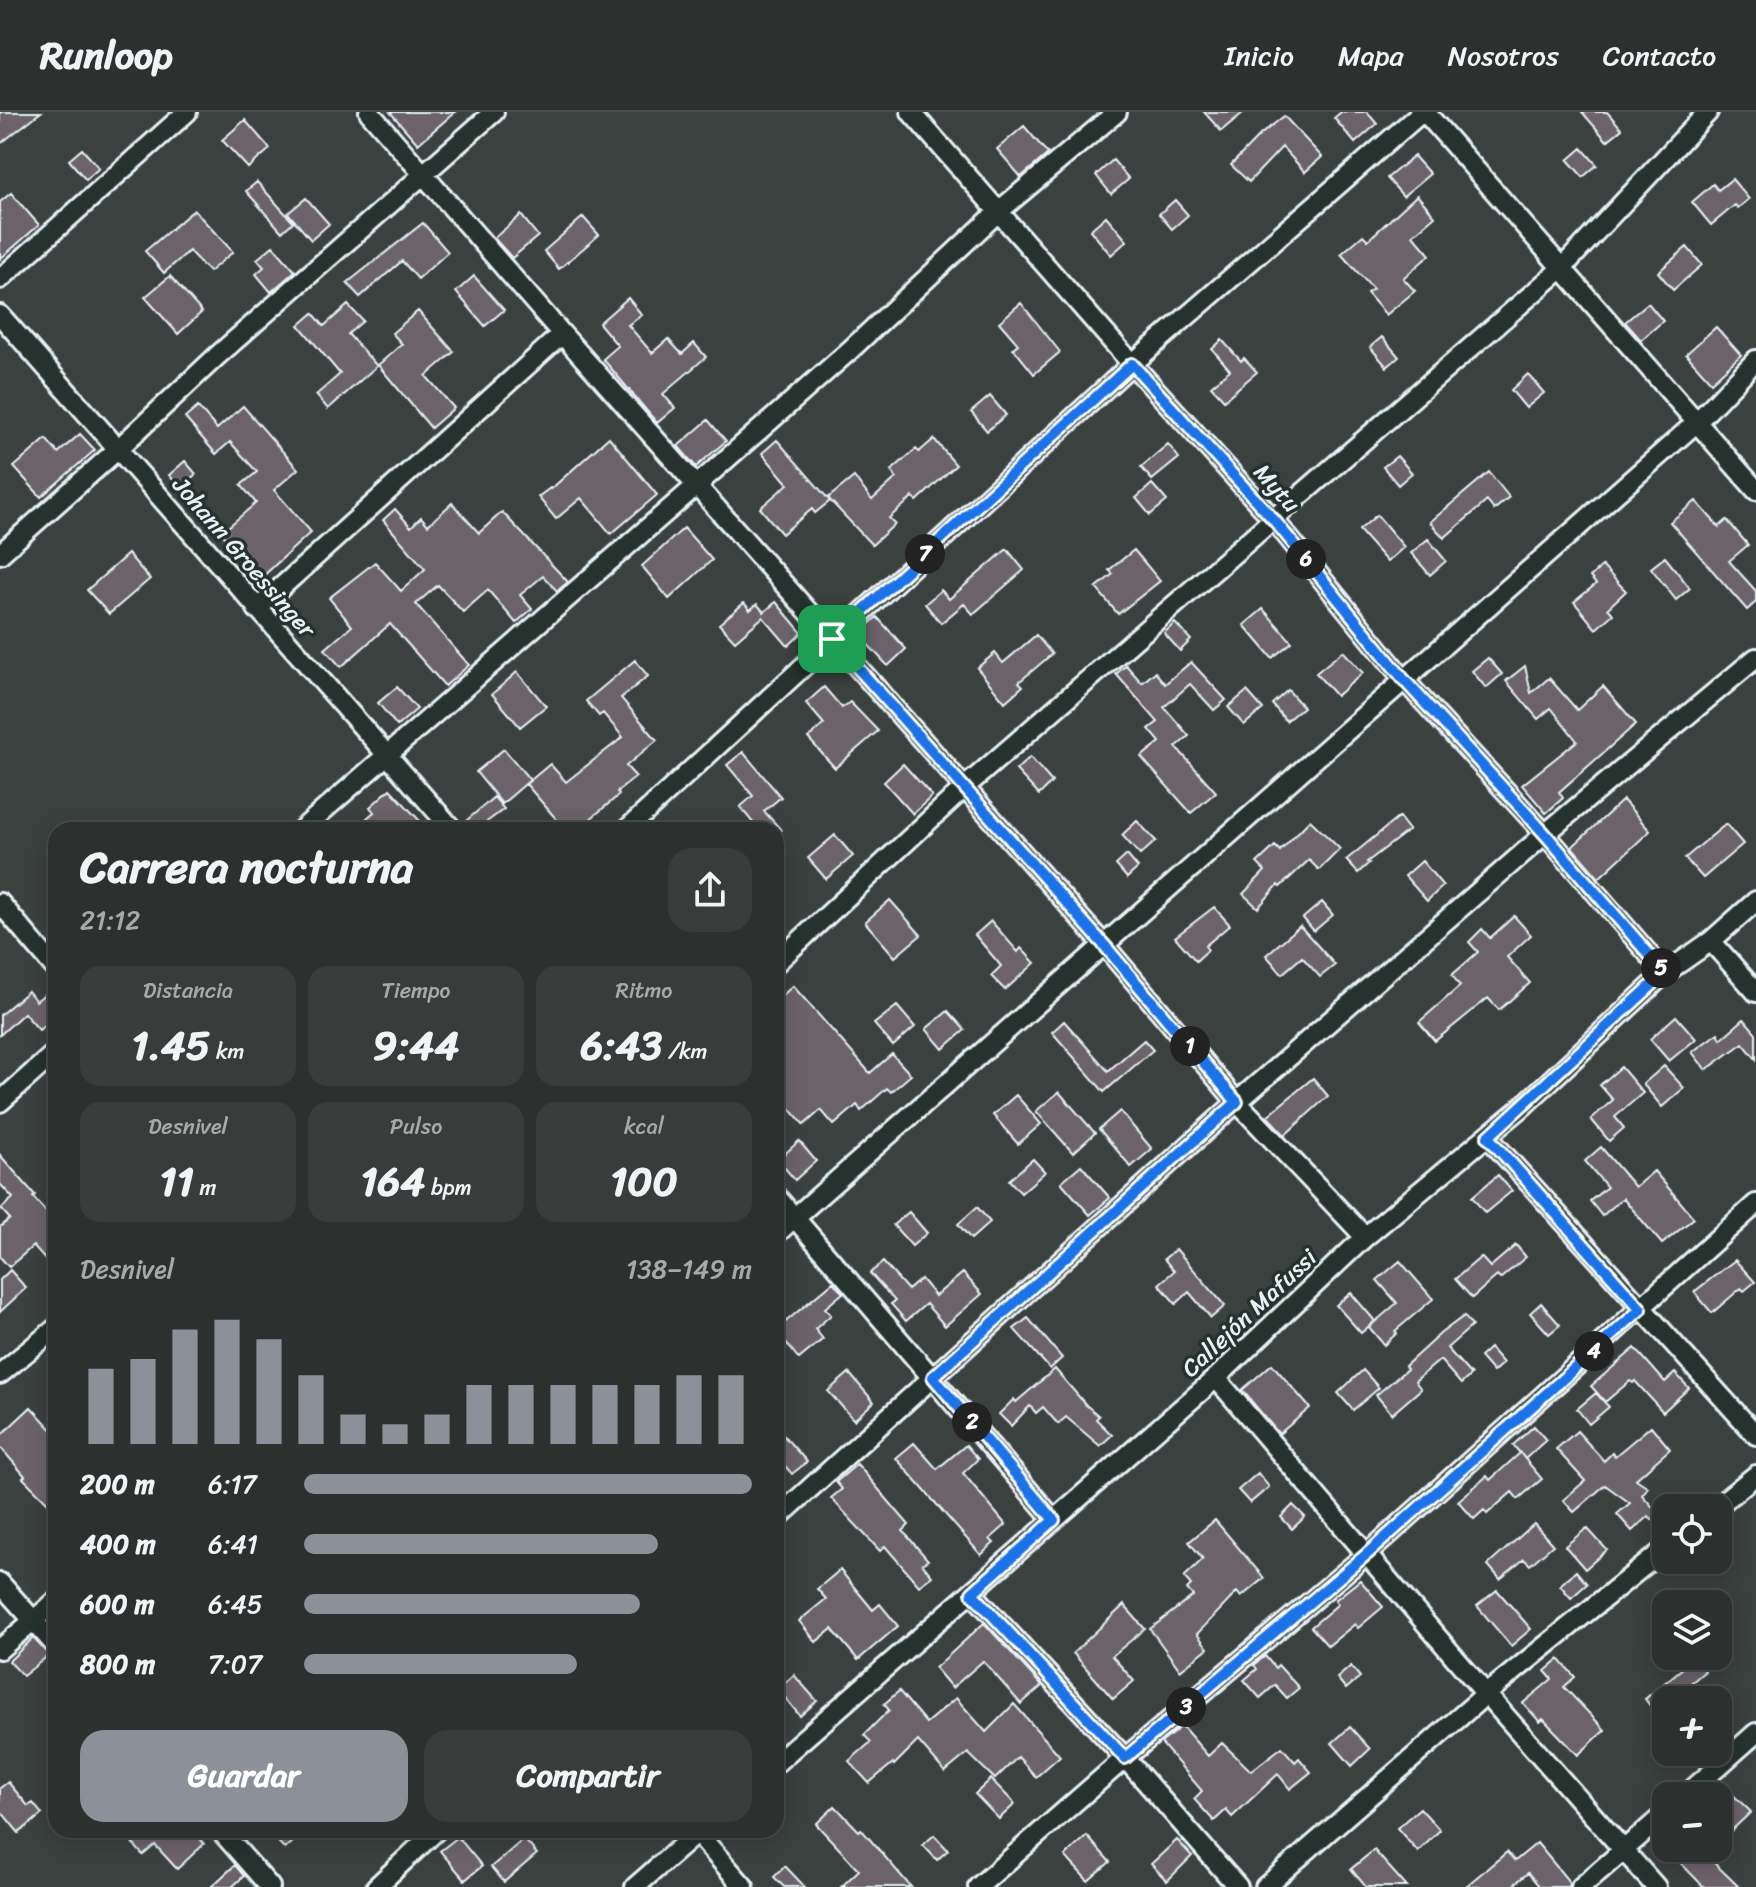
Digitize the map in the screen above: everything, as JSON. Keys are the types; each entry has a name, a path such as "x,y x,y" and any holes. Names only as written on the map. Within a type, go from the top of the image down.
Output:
{"street":[{"path":"0,279 187,112"},
{"path":"369,112 1105,946 1237,1102 1365,1237"},
{"path":"0,554 217,356 494,112"},
{"name":"Mytu","path":"911,112 1274,520 1405,681 1545,834 1665,973"},
{"path":"310,822 849,351 999,211 1117,112"},
{"path":"635,822 1132,364 1424,112 1756,490"},
{"path":"784,956 965,787 1562,268 1708,112"},
{"name":"Johann Groessinger","path":"0,315 446,822"},
{"path":"257,609 562,334"},
{"path":"784,1227 1697,422 1756,360"},
{"path":"784,1512 1237,1102 1545,834 1756,658"},
{"name":"Callejón Mafussi","path":"784,1756 1216,1378 1365,1237 1488,1137 1665,973 1711,941 1756,901"},
{"path":"0,903 48,960"},
{"path":"1711,941 1756,992"},
{"path":"0,1102 48,1059"},
{"path":"1488,1137 1756,1435"},
{"path":"978,1887 1125,1758 1367,1554 1756,1204"},
{"path":"784,1205 1054,1520"},
{"path":"0,1374 48,1335"},
{"path":"1216,1378 1656,1887"},
{"path":"1732,1494 1756,1475"},
{"path":"1265,1887 1486,1694 1652,1559"},
{"path":"0,1583 48,1637"},
{"path":"972,1593 1125,1758 1238,1887"},
{"path":"0,1649 48,1608"},
{"path":"1701,1782 1756,1733"},
{"path":"1581,1887 1652,1825"},
{"path":"227,1838 270,1887"},
{"path":"376,1887 428,1838"},
{"path":"635,1887 690,1838"},
{"path":"704,1838 744,1887"}],"building":[{"path":"0,112 41,112 0,144"},
{"path":"390,112 455,112 418,144"},
{"path":"1204,112 1244,112 1221,131"},
{"path":"1341,112 1367,112 1377,124 1355,143 1334,118"},
{"path":"1582,112 1607,112 1622,129 1607,141"},
{"path":"1284,116 1322,157 1305,172 1282,147 1249,182 1231,165"},
{"path":"245,120 270,149 248,168 222,140"},
{"path":"1024,126 1048,154 1021,177 997,149"},
{"path":"1582,148 1597,165 1583,177 1568,160"},
{"path":"82,149 99,168 86,180 69,160"},
{"path":"1414,156 1430,174 1403,196 1387,178"},
{"path":"1113,160 1129,179 1111,194 1096,175"},
{"path":"1732,179 1749,199 1738,208 1735,205 1711,225 1692,202 1713,184 1718,190"},
{"path":"257,182 293,222 282,232 246,191"},
{"path":"11,193 39,225 0,259 0,202"},
{"path":"1417,195 1435,216 1413,235 1430,255 1403,278 1415,291 1386,315 1367,293 1373,289 1341,254 1363,235 1368,240"},
{"path":"306,198 329,224 311,240 288,213"},
{"path":"1175,200 1188,215 1172,229 1159,214"},
{"path":"194,210 233,252 209,272 189,251 164,273 145,251"},
{"path":"521,215 538,236 512,258 494,238"},
{"path":"1106,216 1127,241 1111,255 1090,230"},
{"path":"583,217 599,235 559,269 544,251"},
{"path":"423,223 448,252 418,279 402,261 360,297 347,283"},
{"path":"273,246 295,271 271,292 256,274 264,267 257,259"},
{"path":"1687,247 1702,265 1673,290 1658,272"},
{"path":"170,276 202,312 178,334 145,297"},
{"path":"474,276 504,310 485,326 456,292"},
{"path":"628,298 642,315 628,325 652,353 668,339 682,354 694,343 706,357 663,394 675,408 657,423 603,359 618,346 599,323"},
{"path":"1021,303 1060,352 1034,374 1013,348 1018,344 999,322"},
{"path":"1648,303 1663,321 1641,340 1625,322"},
{"path":"348,305 363,321 348,334 377,366 328,409 316,395 340,374 299,325 313,313 324,326"},
{"path":"418,311 454,352 426,376 454,408 431,428 378,365 402,344 392,333"},
{"path":"1716,327 1741,355 1711,382 1686,354"},
{"path":"1382,337 1399,357 1387,367 1370,347"},
{"path":"1222,340 1241,361 1244,358 1257,372 1224,400 1211,386 1230,370 1212,349"},
{"path":"1528,374 1544,393 1526,408 1511,390"},
{"path":"990,396 1006,415 987,431 971,412"},
{"path":"243,406 298,469 274,490 311,532 261,578 221,533 256,503 241,485 257,472 230,442 216,454 185,418 198,407 217,429"},
{"path":"708,420 726,441 696,467 678,446"},
{"path":"80,434 95,450 41,497 14,467 46,439 58,453"},
{"path":"609,437 657,495 611,534 581,498 556,519 538,497"},
{"path":"934,439 956,465 917,501 913,497 889,518 895,524 872,545 828,498 854,477 872,500 896,478 891,471 916,449 919,452"},
{"path":"777,440 830,501 815,513 812,509 782,534 760,508 788,484 762,453"},
{"path":"1168,444 1179,458 1152,480 1141,467"},
{"path":"1397,456 1412,473 1398,485 1383,467"},
{"path":"185,461 196,474 180,488 169,475"},
{"path":"1489,472 1509,497 1494,510 1487,501 1444,538 1430,522"},
{"path":"1152,484 1167,501 1150,515 1136,498"},
{"path":"1696,501 1719,527 1727,520 1748,545 1729,561 1756,591 1756,602 1747,610 1670,522"},
{"path":"452,503 479,533 502,512 568,582 557,591 543,576 520,595 532,609 516,623 488,590 463,612 438,585 416,604 469,665 445,686 390,624 341,667 325,649 352,626 329,598 375,562 401,591 425,569 383,520 395,509 411,527 421,517 428,525"},
{"path":"1377,515 1404,547 1387,562 1359,530"},
{"path":"684,528 712,560 669,599 642,566"},
{"path":"1428,539 1446,561 1430,575 1411,553"},
{"path":"1007,549 1024,570 973,614 964,604 941,623 925,604 941,590 949,599"},
{"path":"1134,550 1160,581 1118,614 1096,588 1113,574 1109,570"},
{"path":"128,554 150,579 109,614 87,590"},
{"path":"1665,557 1690,588 1676,600 1651,568"},
{"path":"1602,566 1626,591 1608,608 1613,614 1596,629 1574,602 1596,584 1590,577"},
{"path":"776,602 802,633 788,646 763,617 735,641 719,624 744,603 750,610 757,604 764,612"},
{"path":"1263,609 1292,642 1272,658 1244,625"},
{"path":"877,617 906,649 888,666 858,634"},
{"path":"1175,623 1191,640 1180,651 1164,633"},
{"path":"1036,635 1052,654 1019,682 1023,686 1005,702 977,668 995,653 1003,663"},
{"path":"1343,651 1363,673 1336,696 1316,673"},
{"path":"1488,658 1502,674 1486,688 1472,671"},
{"path":"635,660 648,676 621,698 657,740 626,766 636,777 587,822 557,822 526,784 550,764 566,782 623,737 603,713 599,716 586,701"},
{"path":"1191,662 1226,700 1214,710 1190,684 1164,707 1189,736 1176,747 1216,792 1191,813 1141,757 1160,742 1149,729 1158,722 1116,674 1126,665 1142,683 1155,672 1165,684"},
{"path":"1525,666 1531,693 1549,678 1577,710 1603,686 1636,724 1559,792 1563,798 1546,813 1522,785 1577,741 1551,708 1538,719 1506,681"},
{"path":"517,672 546,706 520,727 492,694"},
{"path":"397,687 417,709 397,726 378,703"},
{"path":"824,687 842,708 850,702 878,731 835,768 808,738 824,724 806,703"},
{"path":"1288,690 1303,707 1286,721 1272,704"},
{"path":"1247,691 1263,709 1244,725 1228,707"},
{"path":"504,749 530,780 502,804 476,772"},
{"path":"743,752 781,797 764,811 774,822 752,822 740,807 753,796 727,765"},
{"path":"1030,757 1052,782 1039,795 1016,770"},
{"path":"903,764 932,796 913,814 884,782"},
{"path":"390,789 420,821 362,822 374,812 370,807"},
{"path":"494,797 504,809 487,822 467,820"},
{"path":"1623,800 1650,831 1599,878 1572,847"},
{"path":"1399,817 1409,830 1367,862 1358,873 1346,860"},
{"path":"1310,820 1340,849 1319,870 1309,860 1280,887 1278,885 1258,908 1243,894 1265,871 1257,863 1275,846 1280,851"},
{"path":"1137,821 1156,841 1140,855 1122,835"},
{"path":"1726,824 1743,844 1703,878 1685,858"},
{"path":"835,835 853,856 826,879 808,858"},
{"path":"1127,855 1138,868 1127,878 1116,865"},
{"path":"1422,861 1443,886 1427,901 1405,876"},
{"path":"890,900 921,935 895,957 865,922"},
{"path":"1322,902 1333,915 1314,931 1303,918"},
{"path":"1214,907 1230,925 1205,946 1208,950 1196,961 1175,937"},
{"path":"1514,916 1531,935 1507,957 1530,983 1499,1010 1488,998 1435,1041 1419,1022 1460,986 1452,975 1478,952 1469,942 1482,929 1490,938"},
{"path":"991,921 1018,952 1021,948 1035,963 1005,990 991,976 1001,966 975,935"},
{"path":"1300,926 1335,965 1320,977 1302,957 1282,974 1266,955"},
{"path":"793,986 870,1073 892,1054 911,1075 891,1092 887,1088 861,1111 857,1105 834,1125 821,1110 804,1125 784,1101 784,994"},
{"path":"28,991 36,1001 46,993 48,995 48,1023 39,1030 24,1013 0,1035 0,1015"},
{"path":"897,1006 915,1027 893,1046 874,1024"},
{"path":"948,1011 965,1030 943,1049 926,1029"},
{"path":"1676,1016 1696,1039 1669,1061 1650,1039"},
{"path":"1744,1019 1756,1033 1756,1059 1743,1043 1706,1070 1692,1052 1718,1033 1721,1039"},
{"path":"1064,1021 1108,1071 1144,1040 1153,1050 1104,1092 1052,1032"},
{"path":"1664,1066 1684,1088 1662,1107 1643,1084"},
{"path":"1621,1067 1643,1093 1615,1117 1624,1128 1609,1141 1591,1119 1613,1100 1600,1085"},
{"path":"1313,1078 1328,1096 1285,1135 1267,1116"},
{"path":"1059,1092 1095,1133 1073,1153 1036,1111"},
{"path":"1016,1095 1041,1124 1018,1144 993,1115"},
{"path":"1120,1111 1152,1149 1131,1167 1099,1129"},
{"path":"799,1141 816,1161 795,1180 784,1167 784,1155"},
{"path":"1601,1147 1635,1187 1654,1171 1694,1218 1662,1244 1623,1198 1602,1216 1590,1201 1607,1187 1585,1161"},
{"path":"0,1155 48,1214 48,1263 33,1246 9,1267 0,1257 0,1227 10,1219 1,1209 13,1198 0,1184"},
{"path":"1033,1159 1045,1172 1021,1193 1009,1180"},
{"path":"1081,1165 1110,1198 1090,1215 1061,1182"},
{"path":"1498,1175 1512,1191 1485,1213 1472,1197"},
{"path":"977,1207 990,1222 971,1239 958,1224"},
{"path":"909,1212 927,1233 912,1246 893,1225"},
{"path":"1516,1245 1526,1257 1500,1279 1497,1276 1472,1298 1455,1279 1481,1257 1490,1267"},
{"path":"1176,1249 1225,1306 1211,1318 1189,1292 1176,1304 1159,1284 1174,1271 1164,1259"},
{"path":"1735,1260 1755,1282 1744,1291 1741,1288 1712,1313 1694,1292"},
{"path":"1400,1261 1433,1299 1395,1331 1397,1333 1384,1345 1369,1327 1397,1303 1377,1280"},
{"path":"883,1262 908,1290 921,1279 935,1296 963,1273 982,1294 945,1326 926,1304 906,1321 891,1304 895,1301 870,1273"},
{"path":"10,1270 26,1288 0,1312 0,1280"},
{"path":"833,1282 843,1293 825,1308 831,1315 815,1329 823,1339 799,1359 784,1340 784,1323"},
{"path":"1351,1293 1375,1321 1361,1333 1336,1305"},
{"path":"1541,1303 1560,1325 1549,1334 1530,1313"},
{"path":"1464,1316 1472,1326 1447,1348 1471,1375 1461,1384 1440,1360 1415,1381 1421,1389 1392,1414 1376,1395 1407,1369 1405,1366 1441,1333"},
{"path":"1028,1318 1062,1358 1050,1369 1014,1329"},
{"path":"1490,1348 1503,1363 1493,1372 1480,1357"},
{"path":"1635,1348 1665,1382 1675,1373 1689,1388 1663,1412 1635,1381 1630,1381 1605,1402 1591,1386"},
{"path":"1272,1364 1310,1408 1279,1434 1242,1390"},
{"path":"1055,1369 1099,1416 1096,1419 1112,1435 1100,1446 1066,1417 1058,1424 1043,1407 1036,1413 1030,1406 1011,1426 999,1414"},
{"path":"1363,1370 1379,1388 1353,1410 1338,1393"},
{"path":"849,1373 874,1402 854,1420 828,1391"},
{"path":"1596,1393 1609,1407 1589,1424 1577,1409"},
{"path":"31,1407 48,1425 48,1503 23,1478 25,1476 0,1447 0,1436"},
{"path":"1534,1426 1546,1440 1525,1459 1542,1479 1518,1499 1512,1492 1487,1514 1484,1510 1474,1519 1458,1501 1487,1476 1490,1480 1520,1453 1513,1445"},
{"path":"1651,1426 1670,1449 1636,1479 1648,1487 1642,1495 1652,1506 1652,1519 1648,1516 1632,1531 1617,1514 1630,1503 1605,1485 1574,1512 1563,1500 1585,1481 1556,1449 1577,1431 1604,1461 1612,1453 1615,1456"},
{"path":"784,1436 807,1462 792,1474 784,1465"},
{"path":"914,1443 937,1469 966,1445 978,1459 963,1473 1006,1525 990,1539 994,1543 981,1555 896,1458"},
{"path":"857,1464 909,1525 903,1531 928,1560 922,1564 932,1576 919,1586 885,1546 880,1551 831,1498 842,1489 836,1482"},
{"path":"1258,1473 1269,1487 1250,1503 1238,1490"},
{"path":"1293,1505 1305,1517 1292,1529 1281,1517"},
{"path":"1215,1520 1264,1578 1241,1597 1237,1592 1197,1634 1208,1648 1180,1670 1150,1629 1193,1596 1187,1589 1191,1585 1184,1577 1203,1559 1189,1542"},
{"path":"1534,1524 1553,1545 1530,1565 1524,1559 1500,1579 1488,1565"},
{"path":"1587,1528 1607,1550 1585,1569 1565,1546"},
{"path":"840,1570 873,1610 880,1604 898,1626 858,1660 832,1629 816,1642 799,1621 826,1599 817,1589"},
{"path":"1576,1571 1587,1584 1571,1598 1560,1585"},
{"path":"1360,1580 1383,1607 1358,1628 1355,1624 1328,1646 1311,1627 1338,1604 1335,1600"},
{"path":"1497,1590 1531,1629 1511,1646 1477,1606"},
{"path":"1124,1605 1145,1629 1112,1656 1134,1681 1113,1699 1073,1653"},
{"path":"984,1623 1042,1686 1021,1704 983,1661 952,1688 935,1668"},
{"path":"33,1638 48,1654 23,1676 9,1661"},
{"path":"1265,1656 1299,1688 1287,1698 1275,1685 1260,1698 1244,1680 1257,1669 1254,1665"},
{"path":"1559,1659 1575,1677 1564,1687 1605,1730 1578,1755 1523,1703 1552,1679 1545,1671"},
{"path":"1351,1666 1360,1677 1346,1689 1337,1678"},
{"path":"1680,1670 1705,1671 1687,1686 1661,1686"},
{"path":"794,1675 817,1701 800,1716 784,1696 784,1684"},
{"path":"899,1691 926,1723 956,1698 986,1732 1014,1704 1060,1756 1036,1777 1018,1757 995,1779 968,1753 945,1772 918,1741 894,1765 869,1783 849,1761 871,1742 864,1735 889,1710 884,1704"},
{"path":"1652,1693 1652,1708 1645,1699"},
{"path":"1182,1726 1208,1756 1222,1743 1251,1771 1282,1747 1295,1762 1299,1758 1311,1772 1290,1789 1278,1774 1232,1817 1226,1810 1214,1821 1194,1799 1202,1791 1161,1743"},
{"path":"1350,1727 1370,1749 1352,1766 1332,1743"},
{"path":"991,1779 1015,1804 999,1819 975,1794"},
{"path":"8,1782 28,1806 33,1803 42,1814 19,1833 0,1810 0,1788"},
{"path":"1732,1794 1751,1812 1732,1830"},
{"path":"835,1806 859,1831 861,1829 911,1887 841,1887 859,1870 816,1824"},
{"path":"1420,1808 1440,1830 1418,1852 1397,1828"},
{"path":"934,1835 948,1850 937,1860 923,1845"},
{"path":"1087,1836 1110,1862 1088,1881 1065,1856"},
{"path":"128,1838 199,1838 204,1844 177,1869 155,1845 143,1855"},
{"path":"275,1838 297,1838 285,1849"},
{"path":"459,1838 482,1866 465,1880 440,1851"},
{"path":"524,1839 537,1854 504,1882 491,1867"},
{"path":"1177,1840 1192,1856 1167,1881 1151,1864"},
{"path":"1537,1843 1570,1883 1569,1887 1540,1887 1528,1873 1511,1887 1465,1887 1507,1852 1515,1861"},
{"path":"1374,1850 1407,1887 1366,1887 1351,1869"},
{"path":"1680,1862 1713,1862 1739,1887 1704,1887"},
{"path":"235,1865 244,1876 232,1887 211,1887"},
{"path":"785,1866 805,1887 784,1887 774,1877"}],"route":[{"path":"1132,364 1274,520 1405,681 1545,834 1665,973 1488,1137 1641,1309 1367,1554 1125,1758 972,1593 1054,1520 933,1377 1237,1102 1105,946 832,639 1132,364"}]}
